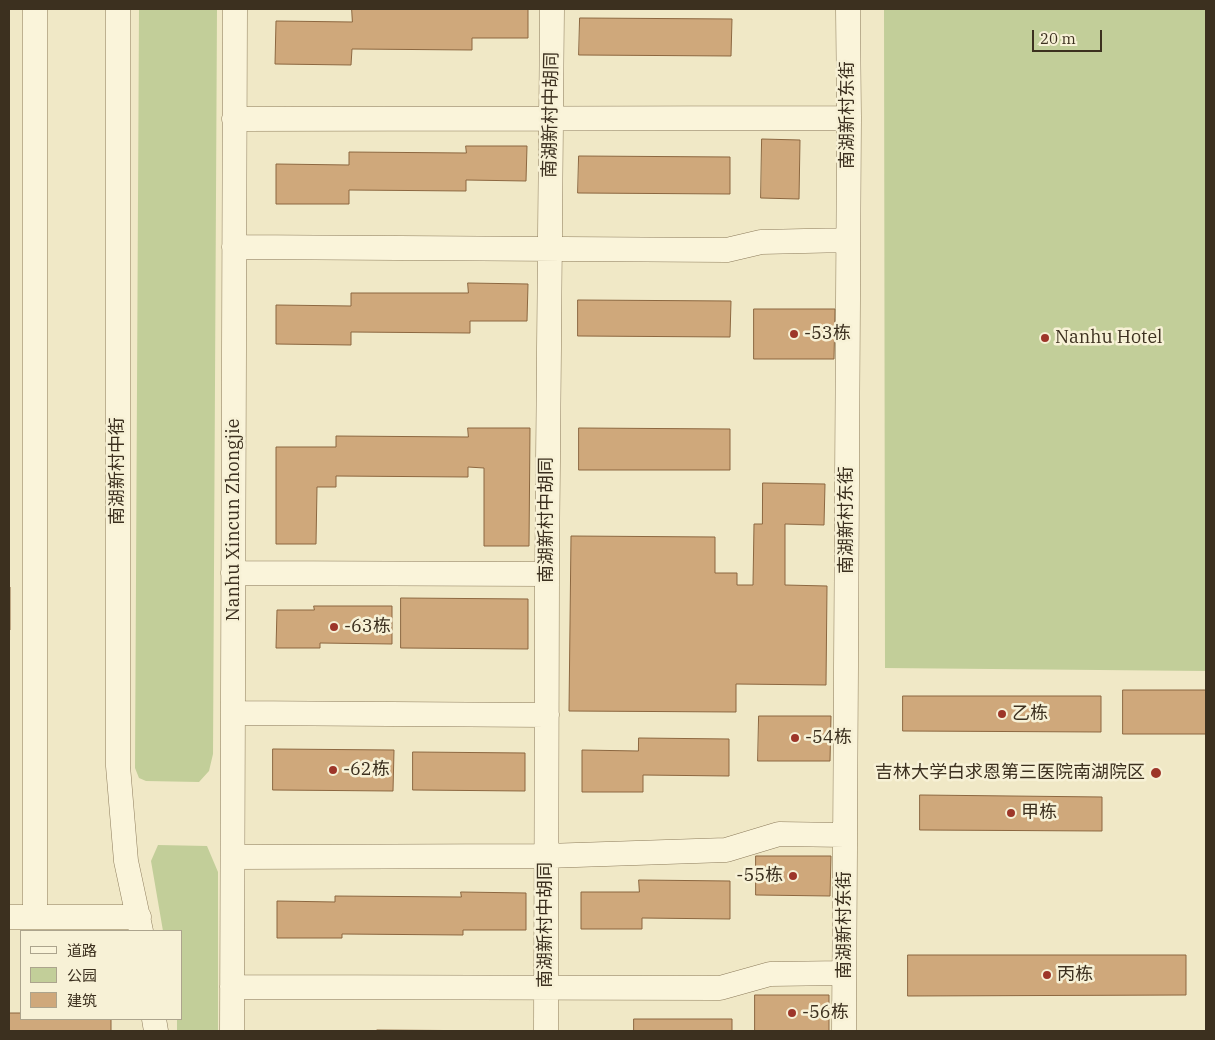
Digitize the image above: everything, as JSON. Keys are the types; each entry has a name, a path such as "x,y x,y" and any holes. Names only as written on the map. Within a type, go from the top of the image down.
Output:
{"street":[{"path":"35,9 35,917"},
{"name":"南湖新村中街","path":"118,9 118,766 126,861 140,924"},
{"name":"Nanhu Xincun Zhongjie","path":"232,1031 235,9"},
{"name":"南湖新村中胡同","path":"546,1031 547,574 552,9"},
{"name":"南湖新村东街","path":"844,1031 848,9"},
{"path":"234,119 551,120 849,118"},
{"path":"234,247 727,250 761,242 848,240"},
{"path":"234,573 547,574"},
{"path":"233,713 547,715"},
{"path":"233,857 546,856 726,850 779,834 845,835"},
{"path":"9,917 140,924"},
{"path":"232,987 720,988 770,974 844,973"}],"green space":[{"path":"139,9 217,9 213,754 209,771 199,782 146,781 139,778 135,768"},
{"name":"Nanhu Hotel","path":"884,9 1206,9 1206,671 885,668"},
{"path":"158,845 207,846 218,872 218,1031 177,1031 177,1020 182,1020 182,930 163,930 151,861"}],"building":[{"path":"352,9 528,9 528,38 472,38 472,50 352,49 351,65 275,64 276,21 352,22"},
{"path":"580,18 732,19 731,56 579,55"},
{"path":"762,139 800,140 799,199 761,198"},
{"path":"466,146 527,146 526,181 466,180 466,191 349,190 349,204 276,204 276,164 349,165 349,152 466,153"},
{"path":"579,156 730,157 730,194 578,193"},
{"path":"468,283 528,284 527,321 470,321 470,333 351,332 351,345 276,344 276,305 351,306 351,293 468,293"},
{"path":"578,300 731,301 730,337 578,336"},
{"name":"-53栋","path":"754,309 835,309 834,359 754,359"},
{"path":"468,428 530,428 529,546 484,546 484,468 468,467 468,477 336,476 336,487 317,487 316,544 276,544 276,447 336,447 336,436 468,437"},
{"path":"579,428 730,429 730,470 579,470"},
{"path":"763,483 825,484 824,525 785,524 785,585 827,586 826,685 736,684 736,712 569,711 571,536 715,537 715,573 737,573 737,585 753,585 754,524 762,524"},
{"path":"10,587 10,630 9,630"},
{"path":"401,598 528,599 528,649 401,648"},
{"name":"-63栋","path":"314,606 392,606 392,644 320,643 320,648 276,648 277,610 314,610"},
{"path":"1123,690 1206,690 1206,734 1123,734"},
{"name":"乙栋","path":"903,696 1101,696 1101,732 903,731"},
{"name":"-54栋","path":"759,716 831,716 830,761 758,761"},
{"path":"639,738 729,739 729,776 643,775 643,792 582,792 582,750 638,751"},
{"name":"-62栋","path":"273,749 394,750 393,791 273,790"},
{"path":"413,752 525,753 525,791 413,790"},
{"name":"甲栋","path":"920,795 1102,797 1102,831 920,830"},
{"name":"-55栋","path":"756,856 831,856 830,896 756,895"},
{"path":"639,880 730,881 730,919 642,918 642,929 581,929 581,892 639,892"},
{"path":"461,892 526,893 526,930 463,930 463,935 342,934 342,938 277,938 277,901 335,902 335,896 461,897"},
{"name":"丙栋","path":"908,955 1186,955 1186,995 908,996"},
{"name":"-56栋","path":"755,995 829,995 829,1031 755,1031"},
{"path":"9,1013 20,1013 20,1020 111,1020 111,1031 9,1031"},
{"path":"634,1019 732,1019 732,1031 634,1031"},
{"path":"377,1030 510,1031 377,1031"}],"place":[{"name":"-53栋","path":"794,334"},
{"name":"Nanhu Hotel","path":"1045,338"},
{"name":"-63栋","path":"334,627"},
{"name":"乙栋","path":"1002,714"},
{"name":"-54栋","path":"795,738"},
{"name":"-62栋","path":"333,770"},
{"name":"吉林大学白求恩第三医院南湖院区","path":"1156,773"},
{"name":"甲栋","path":"1011,813"},
{"name":"-55栋","path":"793,876"},
{"name":"丙栋","path":"1047,975"},
{"name":"-56栋","path":"792,1013"}]}
